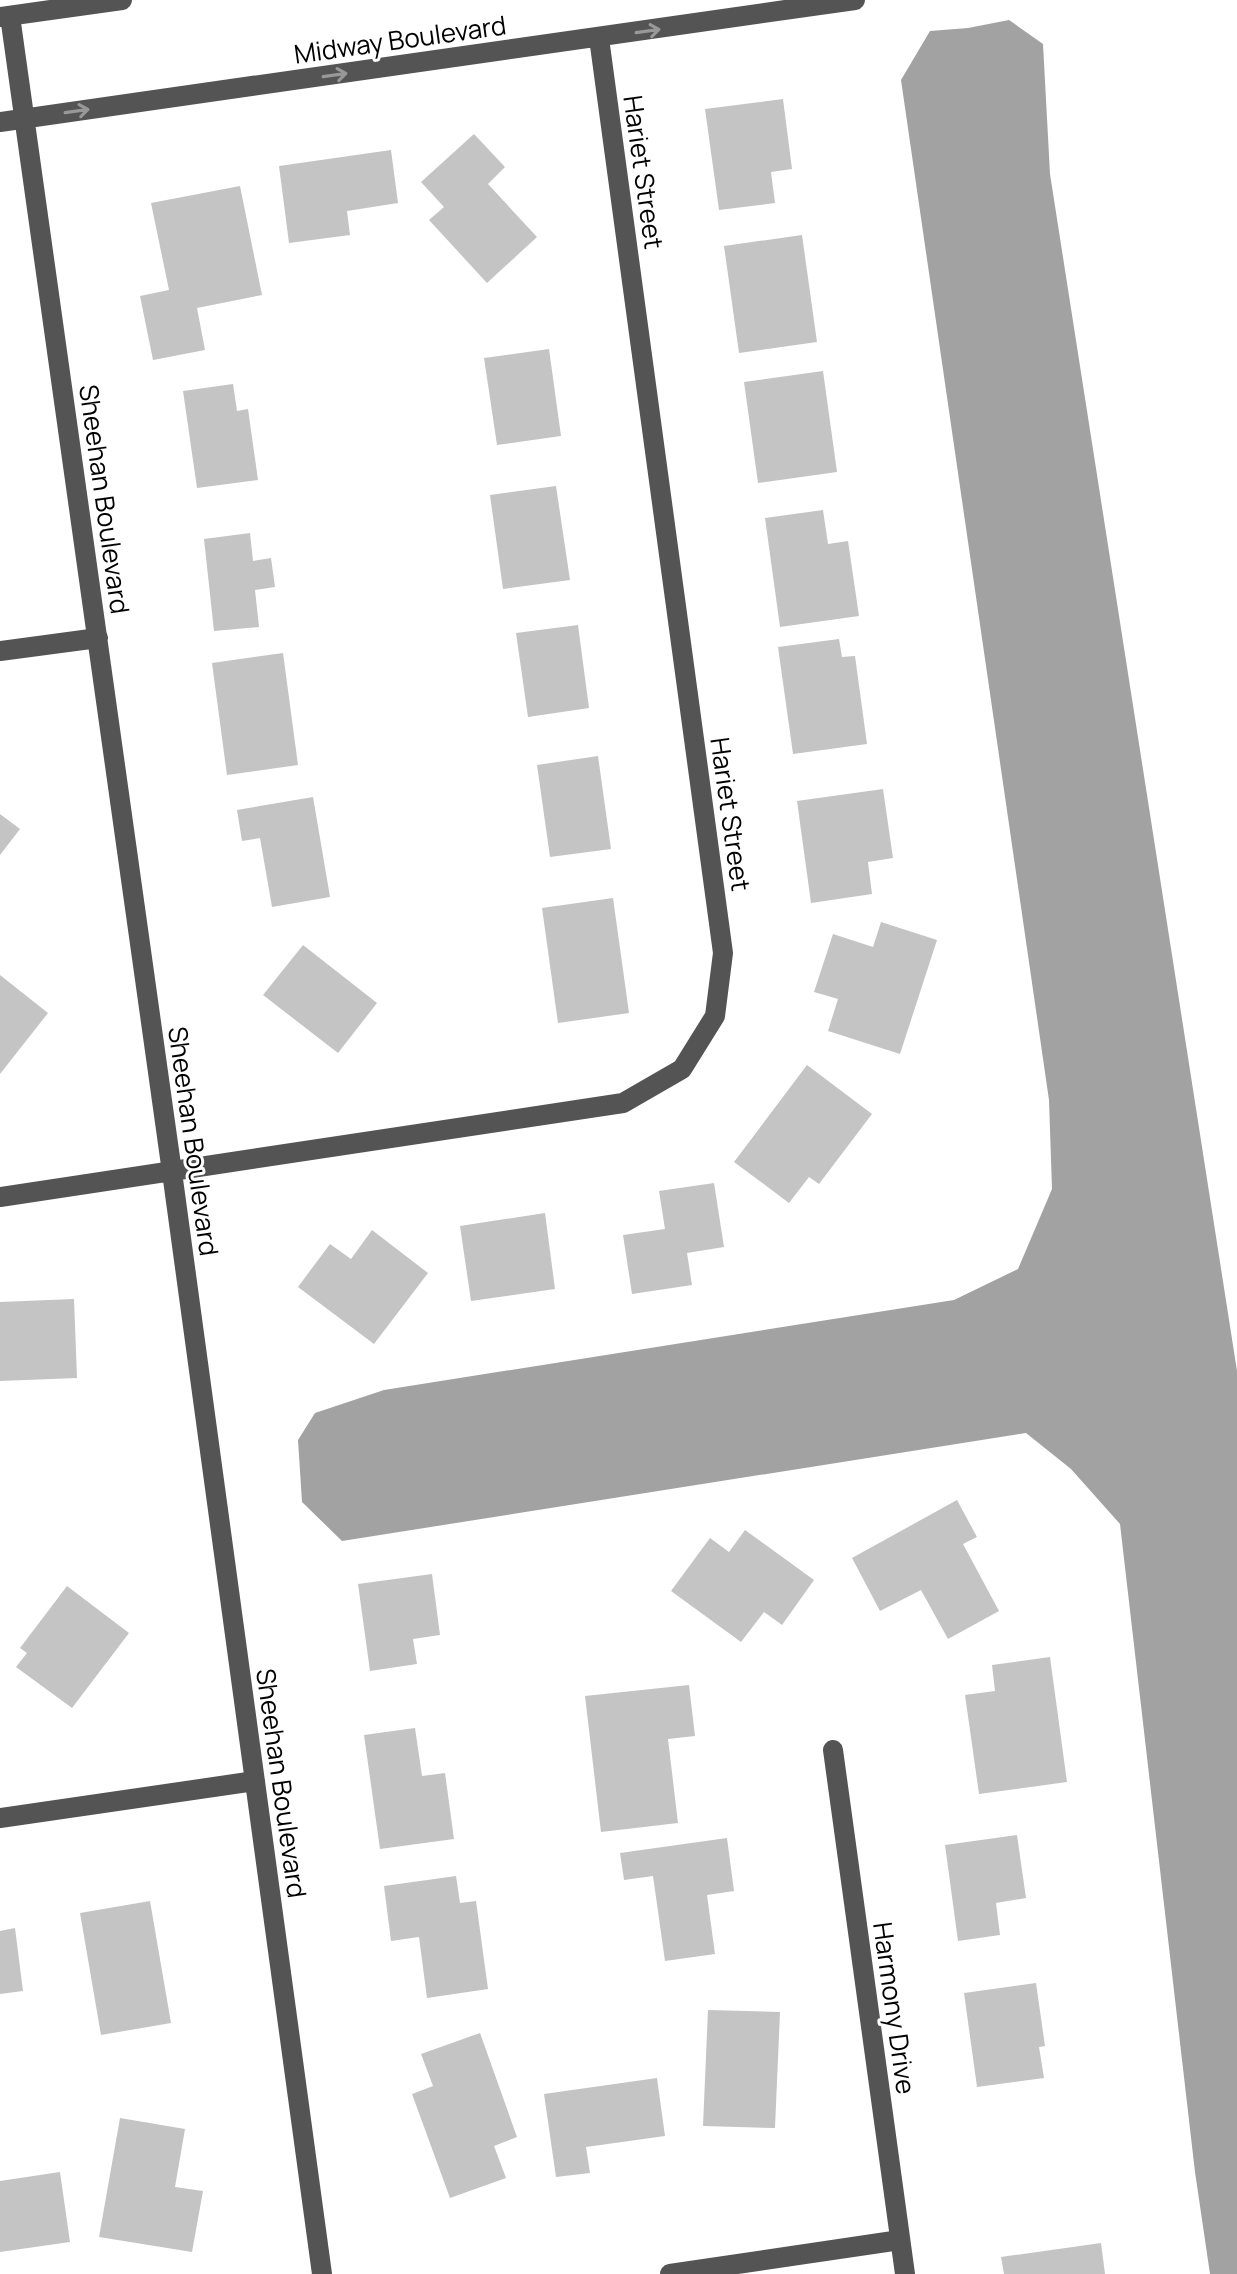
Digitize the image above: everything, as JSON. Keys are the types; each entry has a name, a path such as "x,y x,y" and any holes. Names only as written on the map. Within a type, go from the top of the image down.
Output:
{"street":[{"path":"5,16 122,0"},
{"name":"Midway Boulevard","path":"0,122 855,0"},
{"name":"Sheehan Boulevard","path":"5,16 25,118 322,2274"},
{"name":"Hariet Street","path":"0,1197 623,1103 682,1069 715,1016 723,953 599,38"},
{"path":"0,651 98,638"},
{"name":"Harmony Drive","path":"833,1750 905,2274"},
{"path":"0,1818 255,1781"},
{"path":"670,2274 900,2240"}],"shaded area":[{"path":"1009,20 1043,44 1050,174 1237,1371 1237,2274 1210,2274 1195,2172 1120,1524 1071,1469 1026,1433 342,1541 302,1502 298,1440 315,1413 384,1390 954,1300 1018,1269 1052,1189 1049,1100 901,80 930,31"}],"building":[{"path":"783,99 792,169 771,172 775,203 719,210 705,109"},
{"path":"474,134 505,167 488,184 537,237 487,283 429,220 444,207 421,182"},
{"path":"391,150 398,203 347,211 350,235 289,243 279,166"},
{"path":"240,186 262,295 197,308 205,350 153,360 140,296 169,290 151,203"},
{"path":"802,235 817,342 739,353 724,246"},
{"path":"549,349 561,436 497,445 484,358"},
{"path":"823,371 837,472 758,483 744,382"},
{"path":"233,384 237,411 248,409 258,480 197,488 183,391"},
{"path":"556,486 570,580 503,589 490,495"},
{"path":"823,510 828,544 848,541 859,616 780,627 765,518"},
{"path":"250,533 253,561 271,558 275,587 255,590 259,627 214,631 204,539"},
{"path":"578,625 589,708 528,717 516,633"},
{"path":"839,639 842,657 855,656 867,744 793,754 778,647"},
{"path":"283,653 298,765 227,775 212,663"},
{"path":"598,756 611,849 550,857 537,765"},
{"path":"883,789 893,858 868,862 872,894 811,903 797,801"},
{"path":"313,797 330,897 272,907 260,838 242,841 237,810"},
{"path":"0,814 20,829 0,855"},
{"path":"613,898 629,1013 558,1023 542,908"},
{"path":"881,922 937,940 900,1054 828,1031 838,999 814,992 833,934 873,947"},
{"path":"303,945 377,1003 338,1053 263,995"},
{"path":"0,975 48,1013 0,1074"},
{"path":"807,1065 872,1114 819,1184 809,1177 789,1203 734,1162"},
{"path":"714,1183 724,1247 687,1253 692,1285 632,1294 623,1235 665,1229 659,1191"},
{"path":"545,1213 555,1289 471,1301 460,1226"},
{"path":"372,1230 428,1273 374,1344 298,1287 330,1244 351,1259"},
{"path":"74,1299 77,1378 0,1381 0,1302"},
{"path":"957,1500 977,1537 963,1544 999,1611 948,1639 921,1590 880,1611 852,1558"},
{"path":"745,1530 814,1580 782,1625 764,1612 741,1642 671,1591 710,1538 729,1552"},
{"path":"432,1574 440,1635 413,1639 417,1664 370,1671 358,1584"},
{"path":"67,1586 129,1633 72,1708 16,1667 27,1653 20,1648"},
{"path":"1050,1657 1067,1782 979,1794 965,1695 995,1691 992,1665"},
{"path":"689,1685 695,1736 668,1739 678,1823 601,1832 585,1696"},
{"path":"415,1728 422,1776 445,1773 454,1839 380,1849 364,1735"},
{"path":"1017,1835 1026,1898 996,1903 1000,1935 958,1941 945,1845"},
{"path":"727,1838 734,1891 707,1895 715,1954 665,1961 653,1876 624,1880 620,1853"},
{"path":"456,1876 460,1903 476,1901 488,1989 427,1998 419,1937 391,1941 384,1886"},
{"path":"150,1901 171,2023 101,2035 80,1913"},
{"path":"15,1928 23,1991 0,1994 0,1931"},
{"path":"1036,1983 1045,2046 1039,2047 1044,2078 977,2087 964,1993"},
{"path":"708,2010 780,2012 775,2128 703,2126"},
{"path":"480,2033 517,2137 494,2146 506,2178 450,2198 412,2094 433,2086 421,2054"},
{"path":"657,2078 665,2136 586,2147 590,2173 556,2177 544,2094"},
{"path":"120,2118 185,2129 175,2187 203,2191 192,2252 99,2237"},
{"path":"60,2172 70,2242 0,2252 0,2181"},
{"path":"1101,2243 1105,2274 1004,2274 1001,2257"}]}
